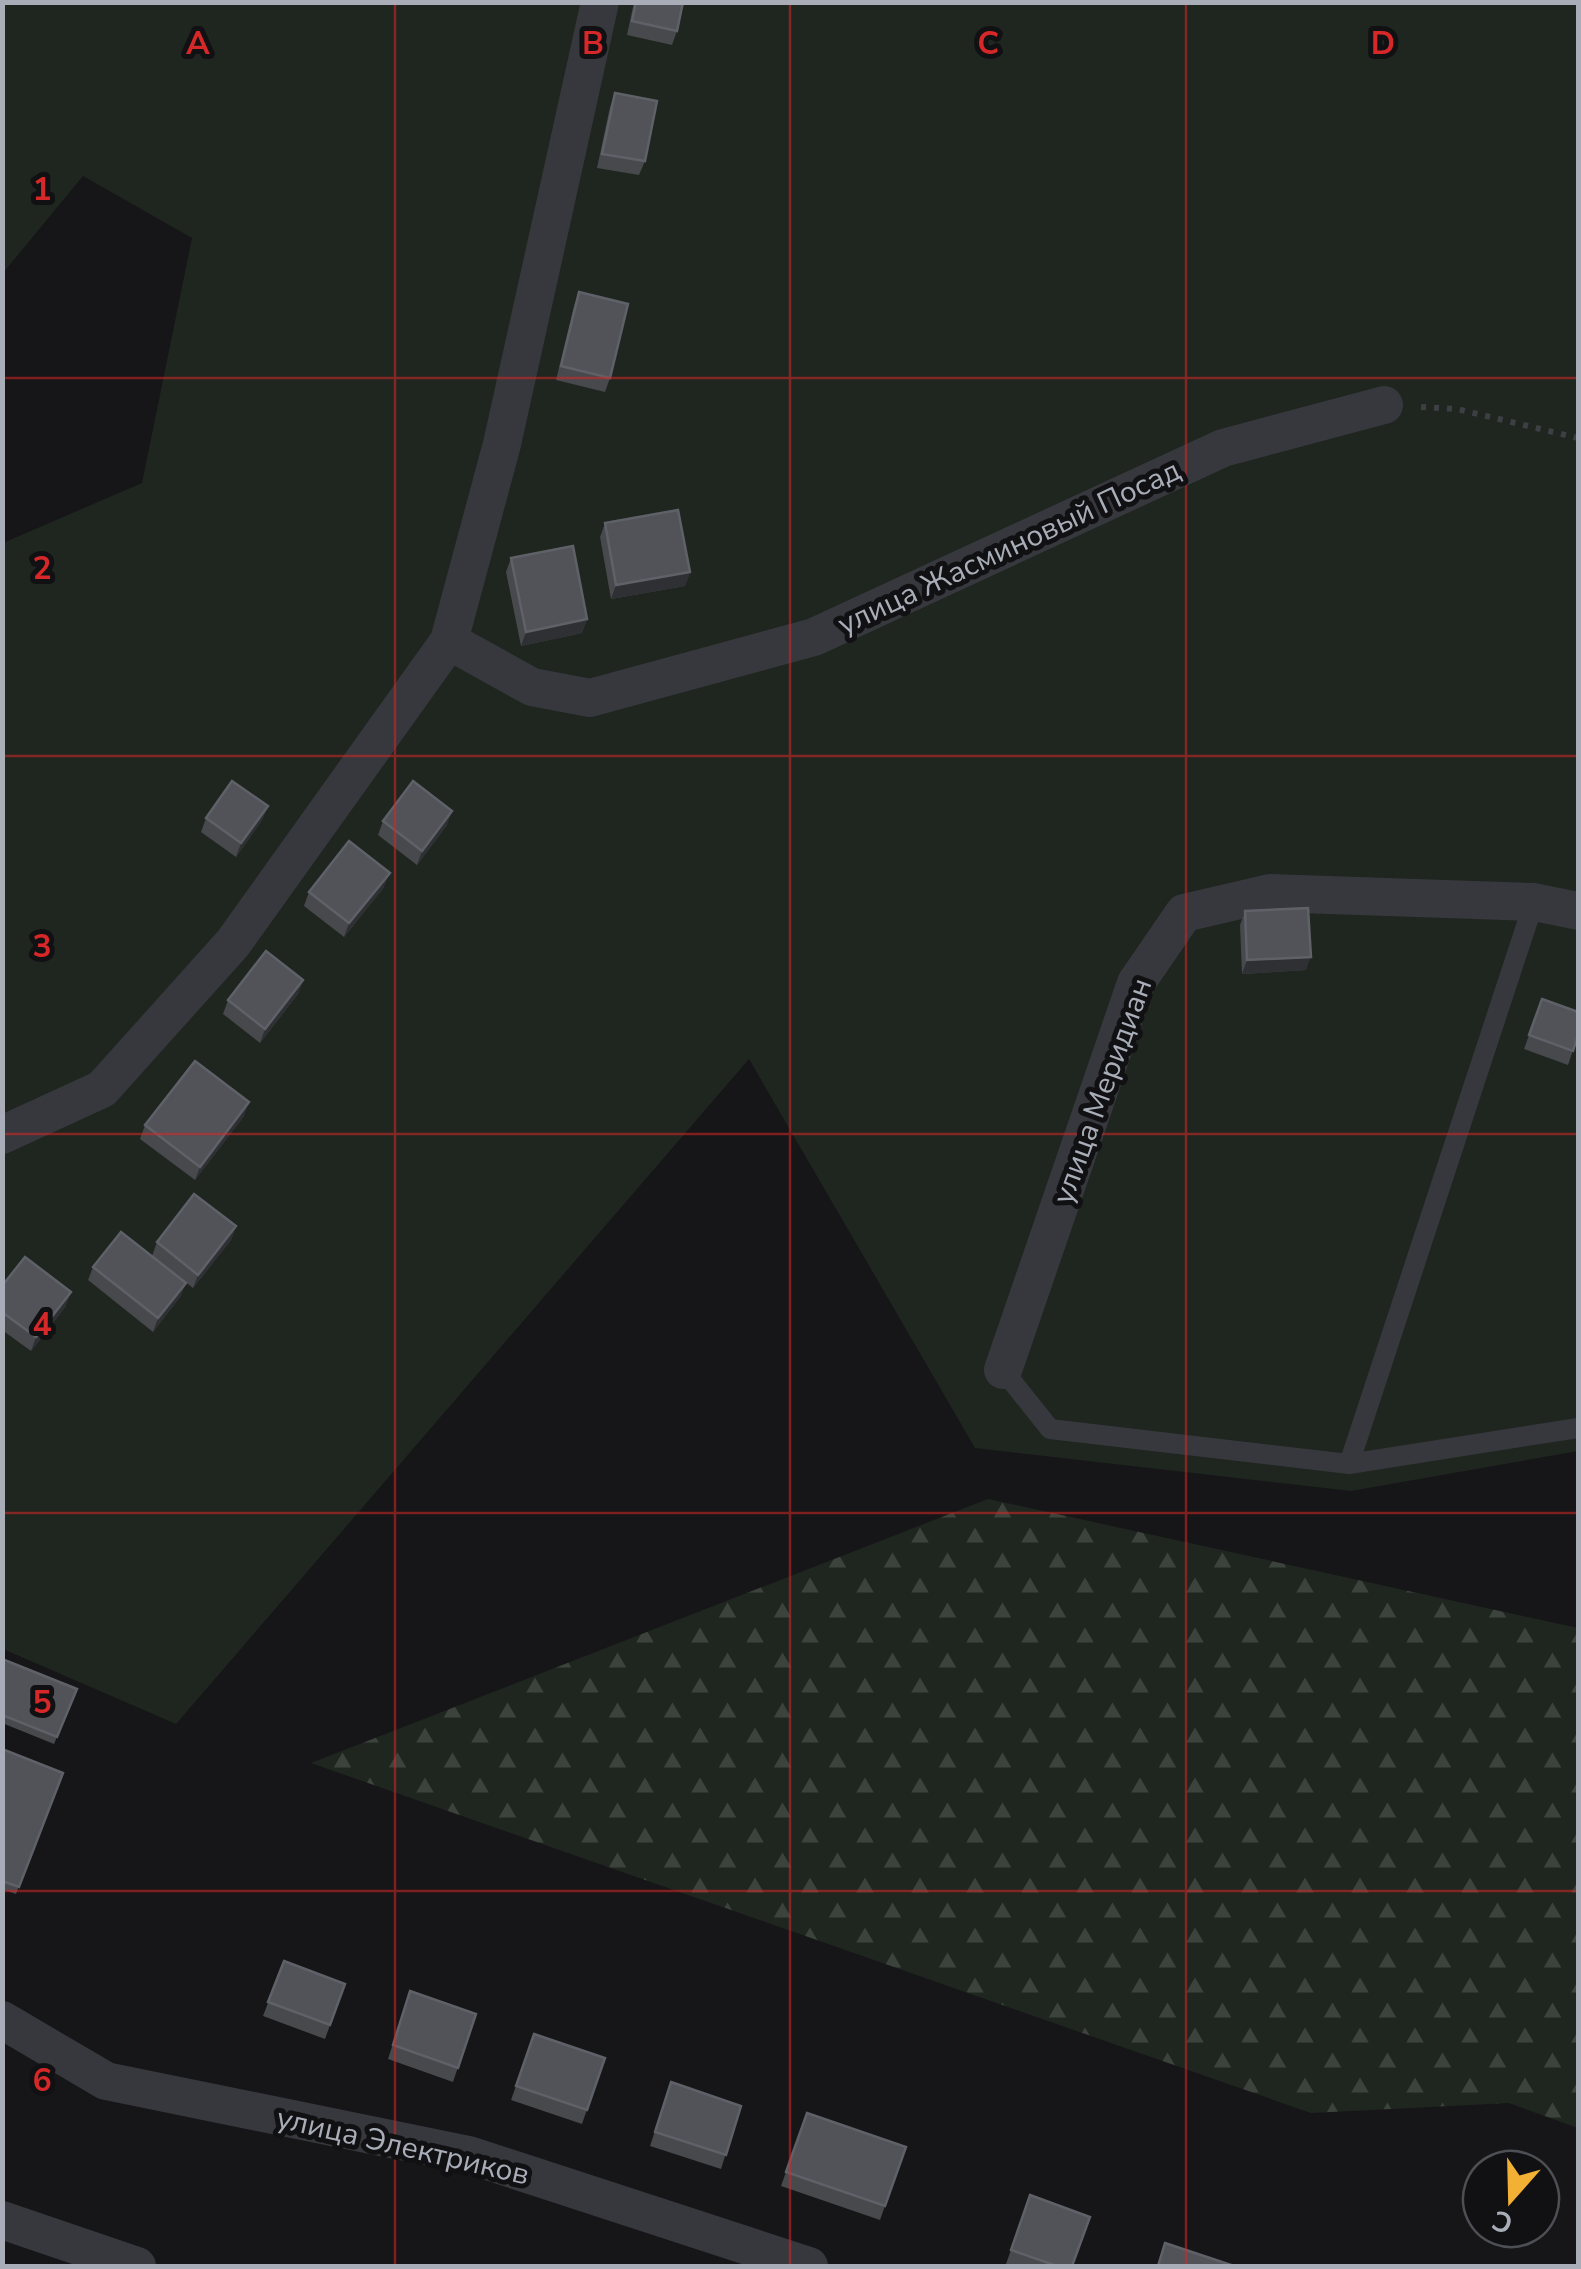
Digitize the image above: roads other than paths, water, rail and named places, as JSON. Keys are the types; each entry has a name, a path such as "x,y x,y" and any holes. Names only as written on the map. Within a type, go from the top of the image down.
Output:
{"street":[{"path":"2,1135 102,1088 233,943 449,641 502,444 600,2"},
{"name":"улица Жасминовый Посад","path":"449,641 532,688 590,698 814,637 1222,448 1384,405"},
{"name":"улица Меридиан","path":"1003,1370 1136,983 1184,914 1270,893 1534,902 1578,911"},
{"name":"улица Электриков","path":"2,2020 106,2081 469,2156 809,2266"},
{"path":"2,2220 136,2266"}],"lane":[{"path":"1349,1464 1534,902"},
{"path":"1003,1370 1050,1429 1349,1464 1578,1428"}]}
